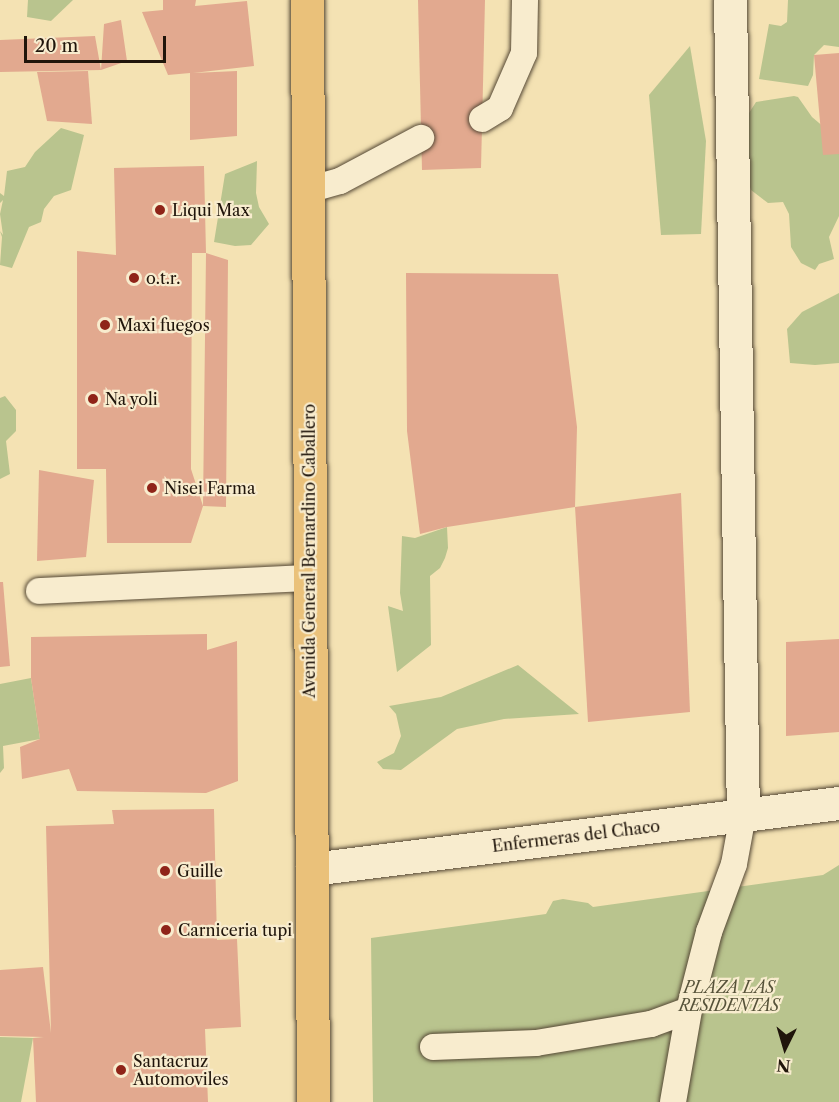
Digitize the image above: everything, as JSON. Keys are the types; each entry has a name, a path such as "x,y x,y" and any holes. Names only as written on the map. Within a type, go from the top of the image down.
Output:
{"main road":[{"name":"Avenida General Bernardino Caballero","path":"307,0 313,1102"}],"street":[{"path":"730,0 742,815"},
{"name":"Enfermeras del Chaco","path":"312,869 839,803"}],"lane":[{"path":"482,119 500,108 524,53 525,0"},
{"path":"308,190 340,181 421,138"},
{"path":"39,591 309,578"},
{"path":"673,1102 689,1010 709,932 734,864 742,815"},
{"path":"433,1047 536,1043 651,1024 689,1010"}],"green space":[{"path":"28,0 73,0 51,21 27,17"},
{"path":"788,0 839,0 839,47 824,45 814,55 813,75 808,86 759,79 769,24 781,26 787,22"},
{"path":"690,46 706,141 701,234 661,235 649,95"},
{"path":"798,97 812,117 832,134 839,145 839,216 829,237 834,259 819,264 815,270 801,263 791,247 789,214 783,202 768,203 751,190 748,181 749,113 756,102"},
{"path":"61,128 84,135 71,190 54,196 44,209 41,222 29,227 12,268 0,265 2,237 0,231 3,235 0,214 3,200 0,203 0,193 4,196 7,171 25,167 35,152"},
{"path":"257,161 256,193 259,207 269,224 251,245 235,246 214,242 225,174"},
{"path":"839,293 839,363 815,365 790,363 787,329 802,312"},
{"path":"5,396 16,410 16,431 6,441 10,474 0,479 0,398"},
{"path":"447,527 448,548 445,558 440,568 430,576 431,645 397,672 388,606 403,611 400,593 402,536 415,538"},
{"path":"518,665 579,714 504,719 457,729 401,770 383,769 377,762 394,753 401,736 396,714 389,706 441,697"},
{"path":"31,678 40,739 3,746 4,768 0,773 0,684"},
{"name":"PLAZA LAS RESIDENTAS","path":"839,865 839,1102 373,1102 371,938 546,914 553,901 563,899 588,903 593,907 823,875"},
{"path":"0,1037 33,1038 21,1102 0,1102"}],"building":[{"path":"163,0 196,0 195,6 247,1 254,66 193,73 237,71 237,136 190,140 190,73 168,75 142,12 163,10"},
{"path":"418,0 485,0 481,168 422,170"},
{"path":"121,20 127,61 101,70 104,24"},
{"path":"95,36 101,70 0,72 0,40"},
{"path":"839,53 839,154 823,155 814,55"},
{"path":"88,71 92,124 47,121 37,72"},
{"path":"204,166 206,253 192,253 191,469 203,506 191,543 107,543 106,469 77,469 77,251 116,255 114,168"},
{"path":"206,253 228,260 226,507 203,506"},
{"path":"406,273 558,274 577,427 575,507 447,527 420,534 407,431"},
{"path":"39,470 94,480 86,557 37,561"},
{"path":"681,493 690,712 588,722 575,507"},
{"path":"0,582 3,582 10,666 0,667"},
{"path":"207,634 207,650 237,641 238,781 206,793 77,791 69,769 22,779 20,747 40,739 31,678 31,637"},
{"path":"839,639 839,732 786,736 786,642"},
{"path":"214,809 217,940 237,939 241,1027 205,1029 208,1102 36,1102 33,1038 44,1037 0,1036 0,970 43,967 51,1033 46,826 114,824 112,810"}],"place":[{"name":"Liqui Max","path":"160,210"},
{"name":"o.t.r.","path":"134,278"},
{"name":"Maxi fuegos","path":"105,325"},
{"name":"Na yoli","path":"93,399"},
{"name":"Nisei Farma","path":"152,488"},
{"name":"Guille","path":"165,871"},
{"name":"Carniceria tupi","path":"166,930"},
{"name":"Santacruz Automoviles","path":"121,1070"}]}
